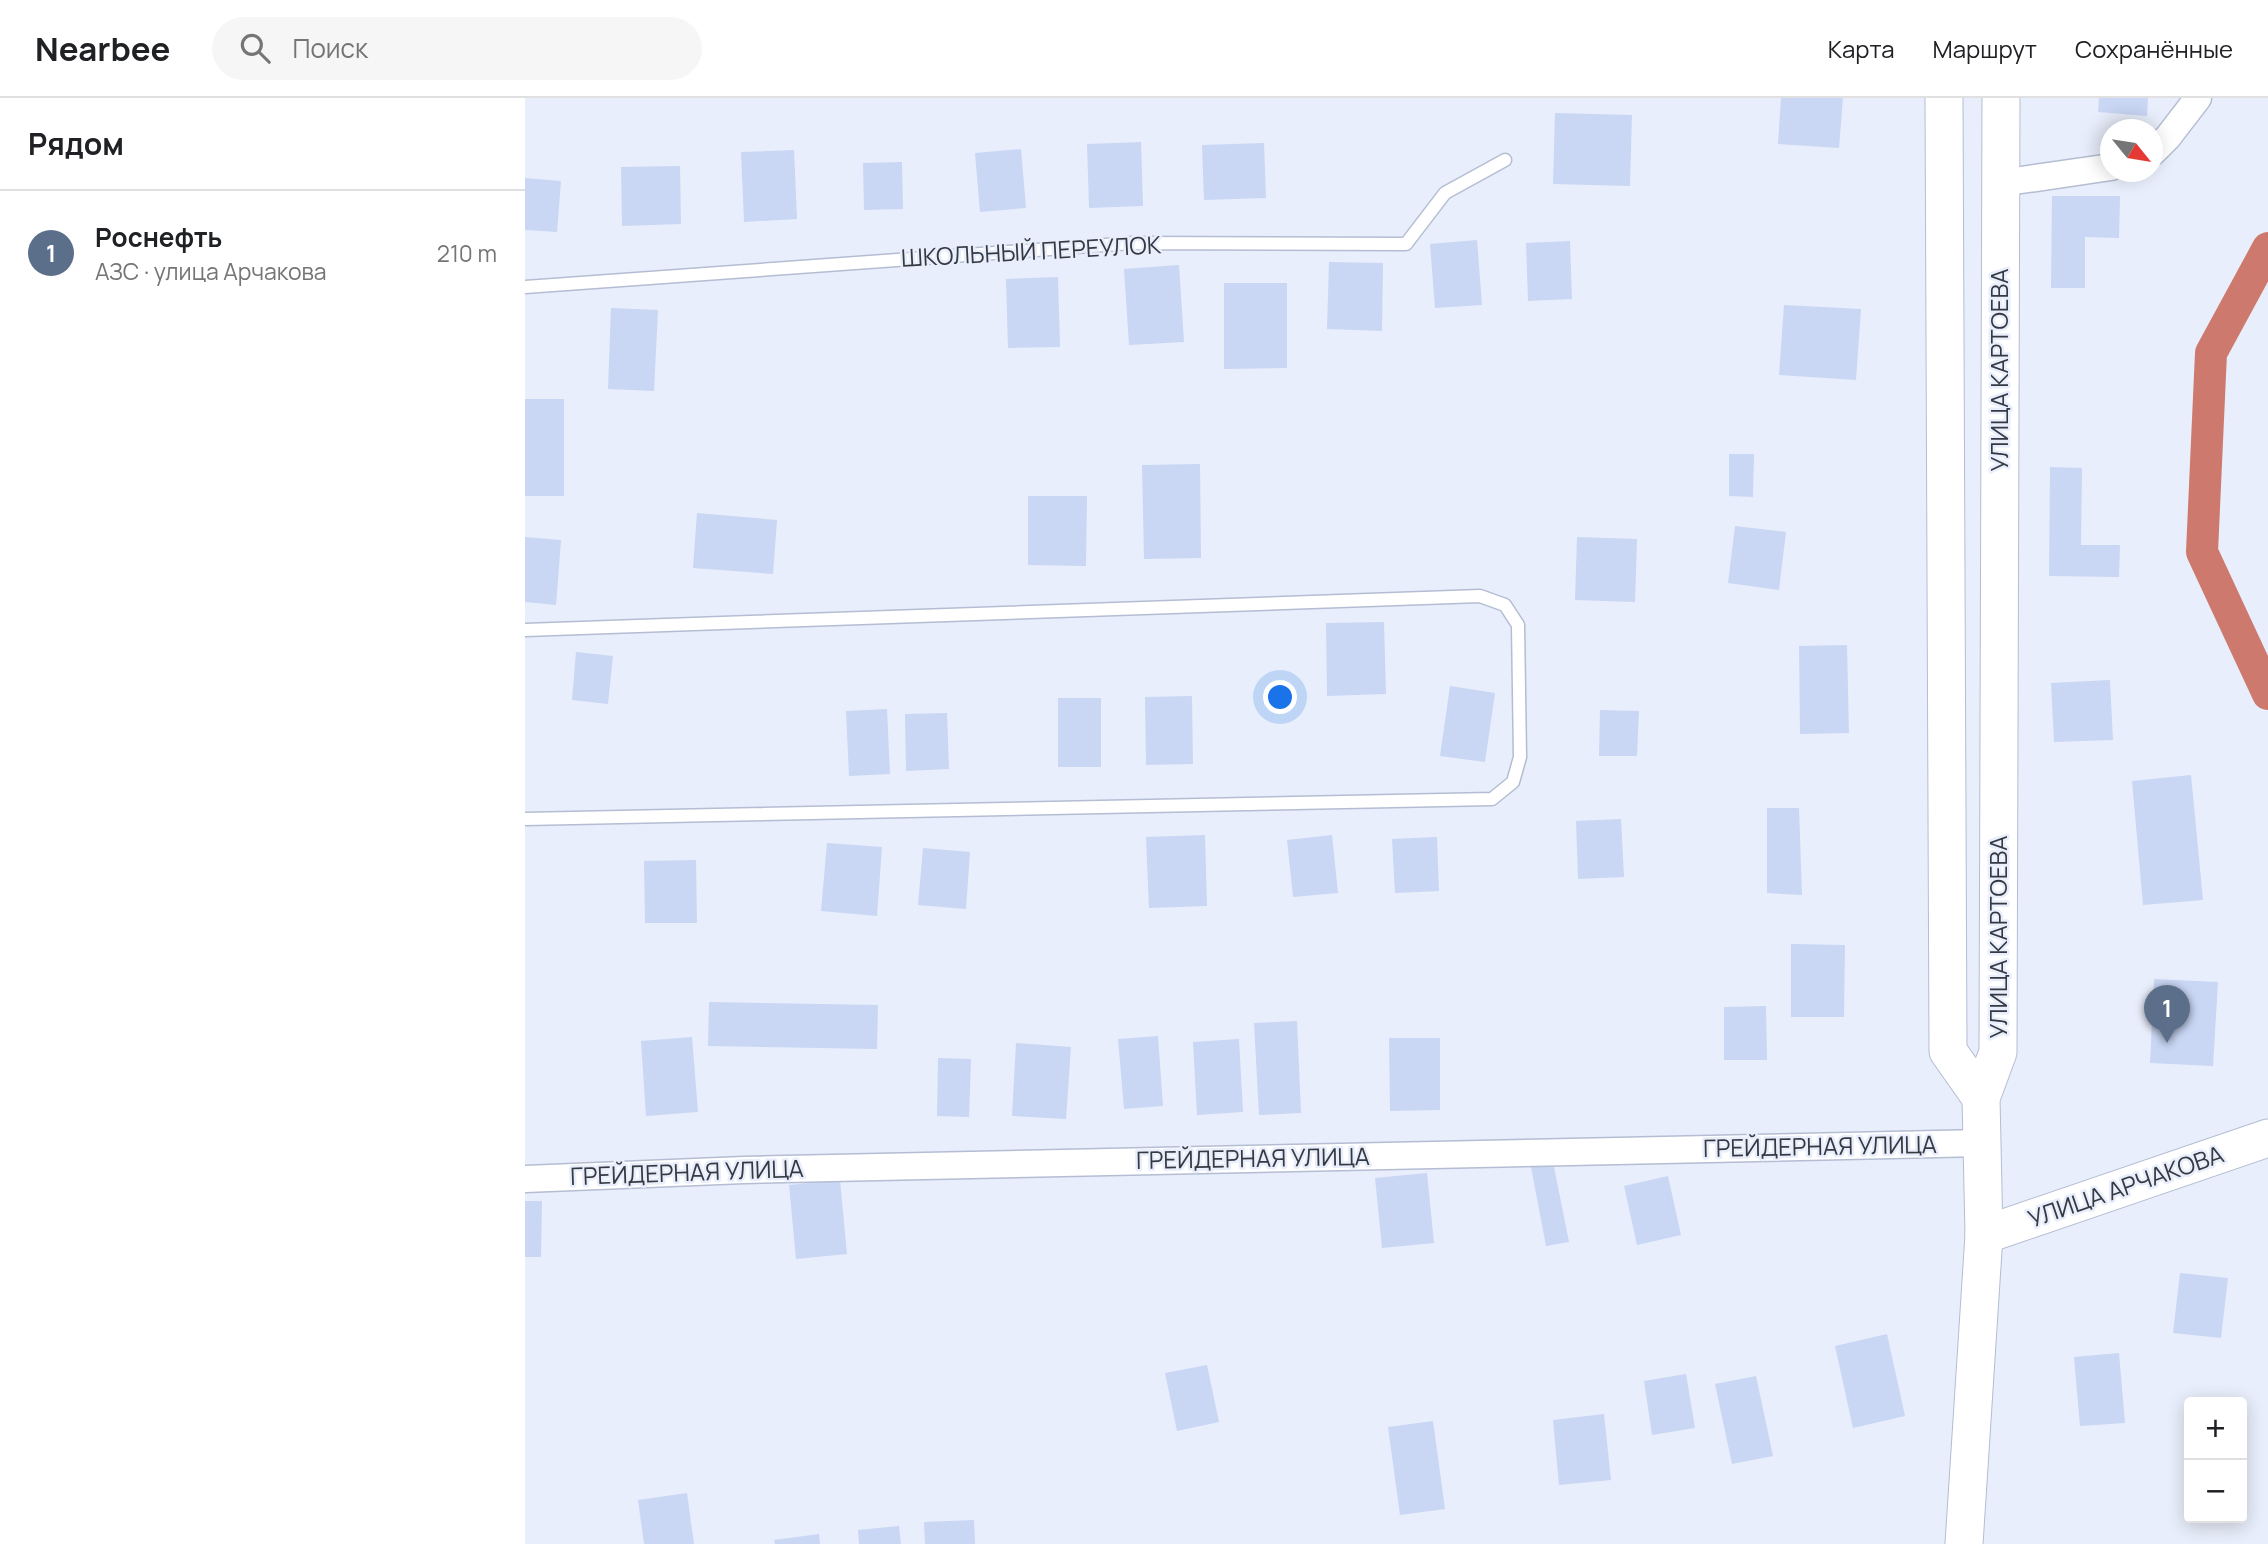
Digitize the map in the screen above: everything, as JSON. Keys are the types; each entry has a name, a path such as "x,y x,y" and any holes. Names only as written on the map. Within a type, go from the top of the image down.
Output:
{"main road":[{"name":"УЛИЦА КАРТОЕВА","path":"1944,98 1948,1051 1981,1098"},
{"name":"УЛИЦА КАРТОЕВА","path":"1981,1098 1998,1052 2001,98"},
{"path":"1964,1544 1984,1236 1981,1098"},
{"name":"УЛИЦА АРЧАКОВА","path":"1984,1236 2268,1138"}],"street":[{"path":"2163,142 2198,98"},
{"path":"2001,183 2100,169"},
{"name":"ГРЕЙДЕРНАЯ УЛИЦА","path":"525,1179 772,1169 1982,1143"}],"lane":[{"name":"ШКОЛЬНЫЙ ПЕРЕУЛОК","path":"525,286 1132,243 1406,244 1445,193 1505,160"},
{"path":"525,630 1481,596 1505,605 1518,625 1520,757 1513,782 1492,799 525,819"}],"building":[{"path":"1781,98 1843,98 1839,148 1778,144"},
{"path":"2099,98 2148,98 2147,116 2098,112"},
{"path":"1555,113 1632,115 1630,186 1553,184"},
{"path":"1141,142 1143,206 1089,208 1087,144"},
{"path":"1264,143 1266,198 1204,200 1202,145"},
{"path":"1021,149 1026,208 980,212 975,153"},
{"path":"794,150 797,219 744,222 741,152"},
{"path":"902,162 903,209 864,210 863,163"},
{"path":"680,166 681,224 622,226 621,167"},
{"path":"525,178 561,181 557,232 525,230"},
{"path":"2052,196 2120,196 2119,238 2085,237 2085,288 2051,288"},
{"path":"1477,240 1482,305 1435,308 1430,244"},
{"path":"1570,241 1572,299 1528,301 1526,243"},
{"path":"1329,262 1383,263 1382,331 1327,329"},
{"path":"1179,265 1184,342 1129,345 1124,269"},
{"path":"1058,277 1060,347 1008,348 1006,279"},
{"path":"1224,283 1287,283 1287,368 1224,369"},
{"path":"1784,305 1861,309 1856,380 1779,375"},
{"path":"611,308 658,310 654,391 608,389"},
{"path":"525,399 564,399 564,496 525,496"},
{"path":"1729,454 1754,454 1753,497 1729,496"},
{"path":"1200,464 1201,558 1144,559 1142,465"},
{"path":"2050,467 2082,468 2081,545 2120,545 2119,577 2049,576"},
{"path":"1028,496 1087,496 1086,566 1028,565"},
{"path":"697,513 777,520 773,574 693,568"},
{"path":"1735,526 1786,532 1779,590 1728,583"},
{"path":"525,537 561,540 556,605 525,602"},
{"path":"1577,537 1637,539 1635,602 1575,600"},
{"path":"1384,622 1386,694 1327,696 1326,623"},
{"path":"1847,645 1849,733 1800,734 1799,646"},
{"path":"576,652 613,656 608,704 572,700"},
{"path":"2110,680 2113,740 2054,742 2051,683"},
{"path":"1450,686 1495,693 1485,762 1440,756"},
{"path":"1192,696 1193,764 1146,765 1145,697"},
{"path":"1058,698 1101,698 1101,767 1058,767"},
{"path":"887,709 890,774 849,776 846,711"},
{"path":"1600,710 1639,711 1637,756 1599,756"},
{"path":"947,713 949,769 906,771 905,714"},
{"path":"2191,775 2203,900 2143,905 2132,781"},
{"path":"1767,808 1799,808 1802,895 1767,893"},
{"path":"1621,819 1624,877 1578,879 1576,821"},
{"path":"1205,835 1207,906 1149,908 1146,837"},
{"path":"1332,835 1338,893 1293,897 1287,840"},
{"path":"1437,837 1439,891 1395,893 1392,839"},
{"path":"827,843 882,847 877,916 821,911"},
{"path":"923,848 970,852 966,909 918,905"},
{"path":"696,860 697,923 645,923 644,861"},
{"path":"1791,944 1845,945 1844,1017 1791,1017"},
{"path":"2154,979 2218,982 2213,1066 2150,1063"},
{"path":"709,1002 878,1005 877,1049 708,1046"},
{"path":"1766,1006 1767,1060 1724,1060 1724,1007"},
{"path":"1297,1021 1301,1113 1259,1115 1254,1023"},
{"path":"1158,1036 1163,1106 1124,1109 1118,1039"},
{"path":"692,1037 698,1112 646,1116 641,1041"},
{"path":"1389,1038 1440,1038 1440,1110 1390,1111"},
{"path":"1239,1039 1243,1112 1197,1115 1193,1042"},
{"path":"1016,1043 1071,1047 1066,1119 1012,1116"},
{"path":"938,1058 971,1059 969,1117 937,1116"},
{"path":"1552,1157 1569,1242 1546,1246 1530,1162"},
{"path":"1427,1173 1434,1243 1382,1248 1375,1178"},
{"path":"1668,1176 1681,1235 1637,1245 1624,1186"},
{"path":"840,1180 847,1254 796,1259 789,1185"},
{"path":"525,1201 542,1201 541,1257 525,1257"},
{"path":"2180,1273 2228,1278 2221,1338 2173,1333"},
{"path":"1887,1334 1905,1416 1853,1428 1835,1346"},
{"path":"2119,1353 2125,1423 2080,1426 2074,1357"},
{"path":"1207,1365 1219,1422 1177,1431 1165,1373"},
{"path":"1686,1374 1695,1428 1652,1435 1644,1381"},
{"path":"1756,1376 1773,1456 1732,1464 1715,1384"},
{"path":"1604,1414 1611,1480 1559,1485 1553,1420"},
{"path":"1433,1421 1445,1509 1400,1515 1388,1427"},
{"path":"687,1493 694,1544 644,1544 638,1500"},
{"path":"974,1520 975,1544 925,1544 924,1522"},
{"path":"899,1526 901,1544 859,1544 858,1530"},
{"path":"819,1534 820,1544 775,1544 774,1540"}],"waterway":[{"path":"2268,248 2211,353 2202,552 2268,694"}],"place":[{"name":"Роснефть","path":"2167,1043"}]}
